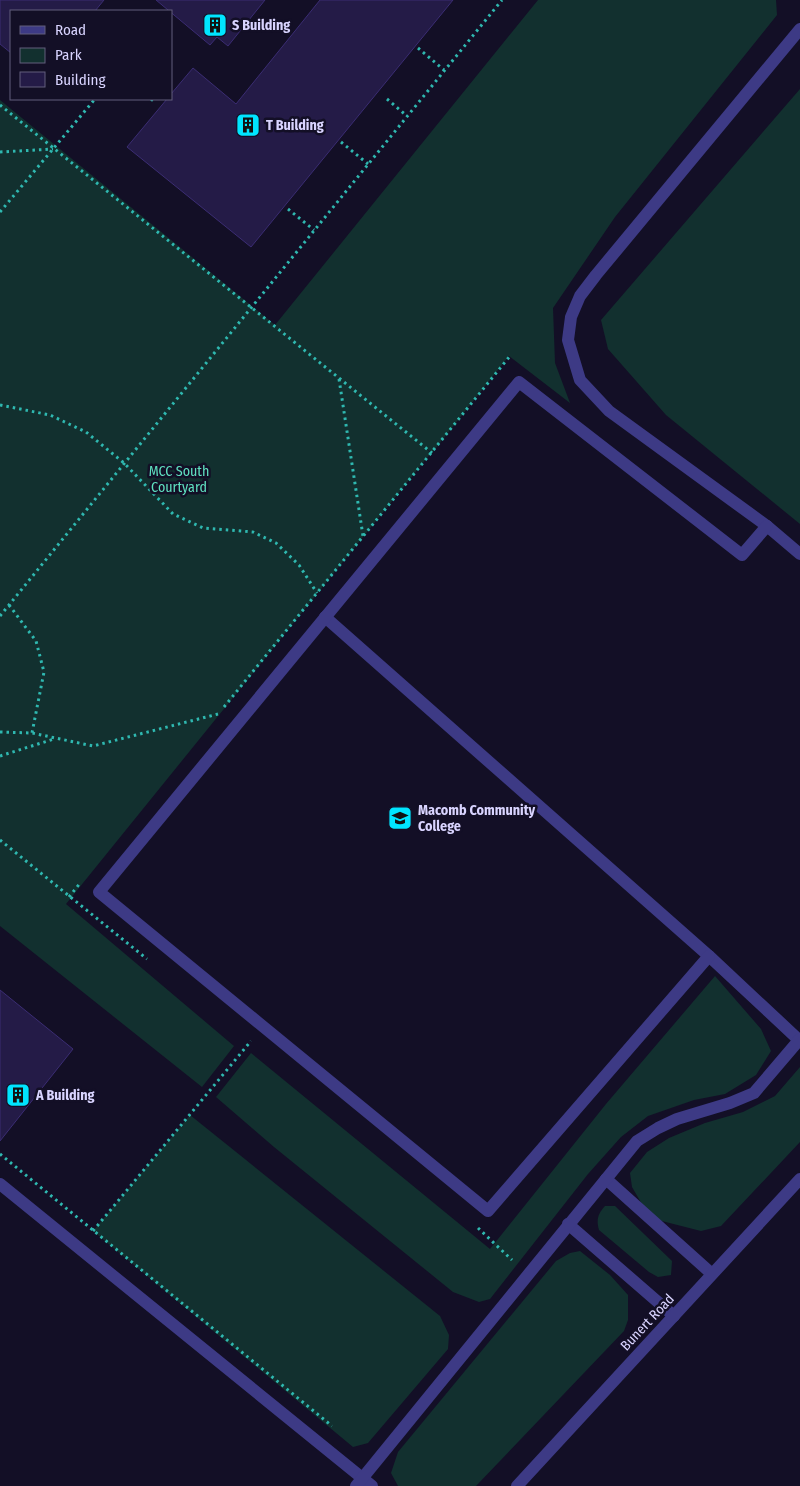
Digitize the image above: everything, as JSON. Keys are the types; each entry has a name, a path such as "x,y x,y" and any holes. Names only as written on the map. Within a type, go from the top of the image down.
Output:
{"street":[{"path":"800,29 596,274 580,296 571,317 568,340 580,380 609,411 768,526 800,554"},
{"path":"709,956 488,1211 99,892 519,382 742,555 768,526"},
{"path":"0,1184 364,1484 568,1224 637,1141 677,1119 730,1103 754,1093 800,1039 326,617"},
{"path":"606,1179 712,1274"},
{"name":"Bunert Road","path":"517,1486 800,1179"},
{"path":"568,1224 674,1316"}],"path":[{"path":"0,616 502,0"},
{"path":"418,48 444,70"},
{"path":"387,99 407,116"},
{"path":"0,212 94,100"},
{"path":"0,105 432,453"},
{"path":"341,142 368,164"},
{"path":"0,152 53,149"},
{"path":"288,209 314,230"},
{"path":"212,722 510,356"},
{"path":"339,378 363,536"},
{"path":"0,405 50,415 86,432 124,464 173,514 202,528 253,532 276,543 299,565 317,593"},
{"path":"8,605 36,642 44,672 32,733"},
{"path":"0,732 32,733 93,746 218,714"},
{"path":"0,756 56,739"},
{"path":"69,897 82,882"},
{"path":"80,1250 93,1231 251,1041"},
{"path":"0,1154 334,1429"}],"green space":[{"name":"MCC South Courtyard","path":"538,0 776,0 777,15 615,217 553,308 555,363 570,403 509,356 432,453 423,446 431,453 66,904 234,1046 202,1087 0,926 0,100 275,325"},
{"path":"800,89 800,524 666,415 608,349 601,320"},
{"path":"715,976 761,1029 771,1051 756,1075 725,1094 694,1100 648,1116 621,1137 588,1174 490,1299 479,1302 453,1292 274,1147 216,1097 251,1053 490,1249 606,1104"},
{"path":"800,1067 800,1142 721,1226 701,1231 650,1218 632,1187 630,1173 647,1152 669,1138 705,1123 743,1112 775,1096"},
{"path":"190,1115 440,1316 449,1335 448,1349 368,1443 353,1447 93,1231"},
{"path":"605,1206 615,1206 672,1261 671,1275 658,1277 649,1272 599,1230 598,1217"},
{"path":"580,1251 610,1275 628,1295 628,1320 624,1331 476,1486 398,1486 391,1473 398,1452 556,1261 570,1253"}],"building":[{"path":"0,0 104,0 96,10 10,10 10,52 0,44"},
{"name":"S Building","path":"156,0 265,0 228,46 217,37 210,45 172,13 172,10 168,10"},
{"name":"T Building","path":"320,0 453,0 251,247 127,147 166,100 172,100 172,93 193,68 236,104"},
{"name":"A Building","path":"0,990 73,1049 0,1141"}],"place":[{"name":"S Building","path":"215,25"},
{"name":"T Building","path":"248,125"},
{"name":"Macomb Community College","path":"400,818"},
{"name":"A Building","path":"18,1095"}]}
